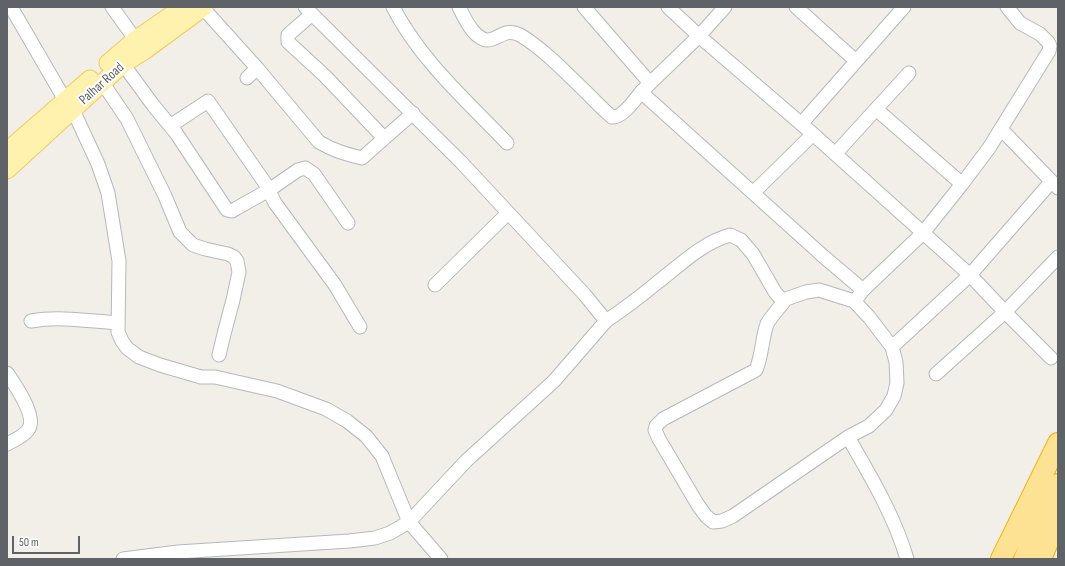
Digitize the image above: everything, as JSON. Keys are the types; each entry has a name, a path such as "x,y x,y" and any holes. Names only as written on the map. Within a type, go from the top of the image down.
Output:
{"highway":[{"path":"1001,559 1058,443"},
{"path":"1024,559 1043,513 1058,484"},
{"path":"1042,559 1058,518"},
{"path":"1053,559 1058,549"}],"main road":[{"name":"Palhar Road","path":"7,170 69,105 183,7"},
{"name":"Palhar Road","path":"7,151 102,82 123,64 139,45 204,7"}],"street":[{"path":"11,7 69,105 98,164 108,193 119,261 118,332 127,348 139,357 201,377 215,377 276,391 326,409 347,421 366,436 382,456 409,522 441,559"},
{"path":"112,7 139,45"},
{"path":"204,7 319,142 328,148 337,152 362,158 413,113"},
{"path":"393,7 402,23 432,64 507,143"},
{"path":"459,7 472,30 484,40 489,40 508,32 517,34 535,45 612,117 622,114 650,82 699,36 724,7"},
{"path":"584,7 650,82"},
{"path":"668,7 970,275 1051,358"},
{"path":"796,7 856,61"},
{"path":"854,301 863,290 923,233 962,184 989,148 1047,55 1050,46 1048,42 1040,34 1020,23 1007,7"},
{"path":"801,124 856,61 898,9"},
{"path":"384,138 325,76 288,42 288,35 308,11 413,113 585,295 606,321"},
{"path":"123,64 190,153 227,210 232,211 269,190 298,170 305,168 314,174 348,223"},
{"path":"247,78 257,68"},
{"path":"835,154 909,73"},
{"path":"102,82 127,119 165,196 180,232 193,244 205,249 228,254 234,257 237,261 239,266 237,279 219,356"},
{"path":"642,92 823,256 863,290"},
{"path":"170,126 208,101 269,190 275,203 335,285 360,327"},
{"path":"876,109 962,184"},
{"path":"892,347 970,275 1055,185 1001,129"},
{"path":"754,192 812,134"},
{"path":"435,285 508,213"},
{"path":"123,559 178,552 350,542 375,538 390,533 409,522 466,461 554,381 606,321 635,301 697,251 718,238 730,235 741,240 753,254 774,292 781,299 819,290 854,301 869,317 892,347 896,362 897,383 894,396 886,410 869,426 848,438 733,516 713,522 706,516 659,440 655,430 656,426 663,419 756,370 760,360 767,325 786,299"},
{"path":"936,374 1005,312 1058,257"},
{"path":"31,321 47,318 61,318 118,323"},
{"path":"7,373 30,414 32,423 28,430 17,439 7,444"},
{"path":"848,438 882,496 904,546 907,559"}]}
